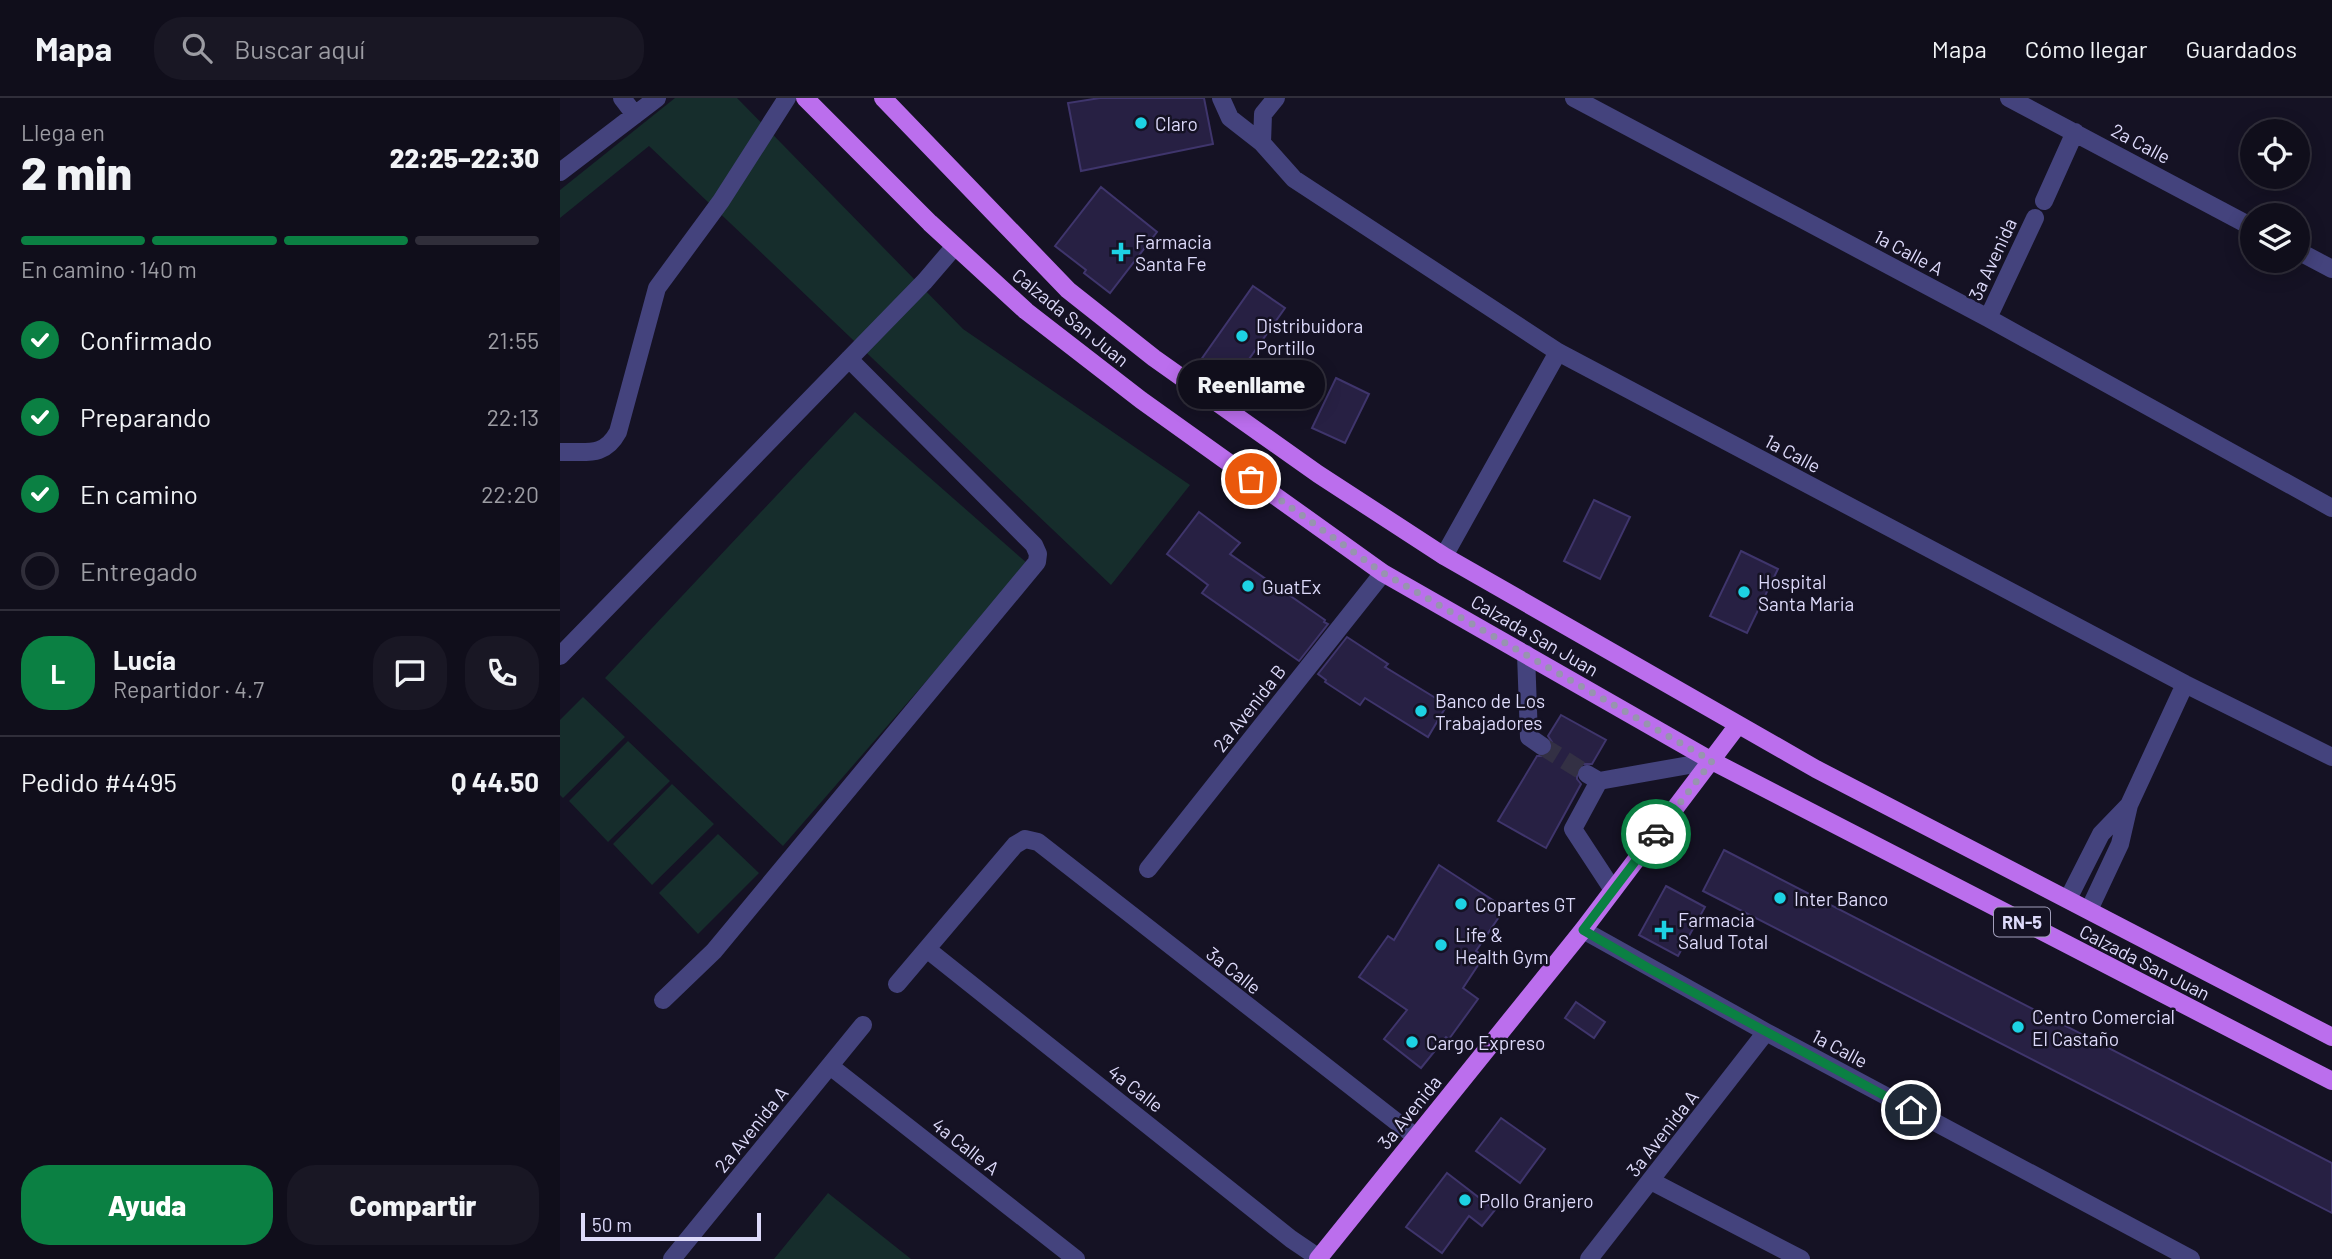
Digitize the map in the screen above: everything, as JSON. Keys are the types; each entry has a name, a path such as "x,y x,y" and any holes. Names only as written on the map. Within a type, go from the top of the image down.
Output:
{"main road":[{"name":"Calzada San Juan","path":"883,98 1069,290 1175,374 1318,474 1444,556 1816,769 2332,1037"},
{"name":"Calzada San Juan","path":"810,100 955,246 1026,311 1141,400 1383,573 1712,761 2332,1082"},
{"name":"3a Avenida","path":"1318,1258 1583,930 1738,725"}],"street":[{"path":"622,98 635,115"},
{"path":"560,172 657,98"},
{"path":"560,452 600,452 611,445 618,432 657,288 721,201 788,98"},
{"name":"1a Calle","path":"1221,98 1230,118 1262,143 1294,179 1558,352 2185,684 2332,757"},
{"path":"1262,143 1263,114 1276,98"},
{"name":"1a Calle A","path":"1574,98 1988,318 2332,508"},
{"name":"2a Calle","path":"2008,98 2240,221"},
{"path":"2044,201 2075,132"},
{"name":"3a Avenida","path":"1988,318 2035,218"},
{"path":"560,656 925,281 955,246"},
{"path":"2310,257 2332,269"},
{"path":"1444,556 1558,352"},
{"path":"663,1000 714,951 1037,562 1038,554 1034,545 849,359"},
{"name":"2a Avenida B","path":"1148,869 1383,573"},
{"path":"1526,654 1530,737 1542,746"},
{"path":"2089,910 2120,844 2129,805 2185,684"},
{"path":"1613,890 1573,829 1593,777 1712,761"},
{"path":"2068,899 2101,834 2129,805"},
{"name":"3a Calle","path":"928,950 1014,845 1025,839 1038,842 1416,1138"},
{"name":"1a Calle","path":"1583,930 2180,1257"},
{"path":"897,984 928,950"},
{"name":"4a Calle","path":"928,950 1318,1258"},
{"name":"2a Avenida A","path":"671,1259 863,1025"},
{"name":"3a Avenida A","path":"1589,1259 1766,1032"},
{"name":"4a Calle A","path":"830,1066 1076,1259"},
{"path":"1651,1181 1801,1259"}],"green space":[{"path":"675,98 737,98 963,329 1190,485 1111,585 649,146 560,218 560,190"},
{"path":"855,412 1028,564 783,846 605,678"},
{"path":"583,697 625,737 563,798 560,795 560,720"},
{"path":"628,741 670,781 608,842 569,801"},
{"path":"672,784 714,824 652,885 613,844"},
{"path":"718,834 759,873 698,934 659,893"},
{"path":"828,1193 911,1259 774,1259"}],"building":[{"name":"Claro","path":"1100,98 1204,98 1213,144 1081,171 1068,103"},
{"path":"1101,187 1157,232 1110,293 1055,246"},
{"name":"Distribuidora Portillo","path":"1253,286 1285,308 1230,386 1198,364"},
{"path":"1336,378 1369,394 1345,443 1312,428"},
{"path":"1594,500 1630,517 1600,579 1564,561"},
{"path":"1199,512 1240,543 1230,554 1328,624 1299,661 1202,593 1208,585 1167,554"},
{"name":"Hospital Santa Maria","path":"1741,551 1778,569 1747,633 1710,616"},
{"path":"1347,637 1388,664 1385,667 1447,705 1428,737 1365,698 1360,705 1325,682 1318,674"},
{"path":"1561,715 1606,740 1592,764 1582,764 1577,769 1577,779 1581,784 1546,848 1498,821 1537,756 1546,756 1552,752 1552,742 1548,736"},
{"name":"Centro Comercial El Castaño","path":"1724,850 2332,1163 2332,1213 1703,891"},
{"path":"1439,865 1505,908 1476,951 1484,956 1463,988 1478,999 1449,1039 1446,1037 1421,1068 1384,1039 1407,1010 1359,977 1388,936 1394,940"},
{"path":"1666,886 1705,907 1678,956 1639,935"},
{"path":"1576,1002 1605,1022 1594,1038 1565,1018"},
{"path":"1501,1118 1545,1149 1520,1183 1476,1151"},
{"path":"1447,1173 1495,1210 1482,1226 1469,1216 1442,1253 1406,1227"}],"tunnel":[{"path":"1542,746 1587,774"}],"way so far":[{"path":"1251,479 1383,573 1712,761 1656,834"}],"place":[{"name":"Claro","path":"1141,123"},
{"name":"Farmacia Santa Fe","path":"1121,252"},
{"name":"Distribuidora Portillo","path":"1242,336"},
{"name":"Reenllame","path":"1251,479"},
{"name":"GuatEx","path":"1248,586"},
{"name":"Hospital Santa Maria","path":"1744,592"},
{"name":"Banco de Los Trabajadores","path":"1421,711"},
{"name":"Inter Banco","path":"1780,898"},
{"name":"Copartes GT","path":"1461,904"},
{"name":"Farmacia Salud Total","path":"1664,930"},
{"name":"Life & Health Gym","path":"1441,945"},
{"name":"Centro Comercial El Castaño","path":"2018,1027"},
{"name":"Cargo Expreso","path":"1412,1042"},
{"name":"Pollo Granjero","path":"1465,1200"}],"route":[{"path":"1656,834 1583,930 1911,1110"}]}
